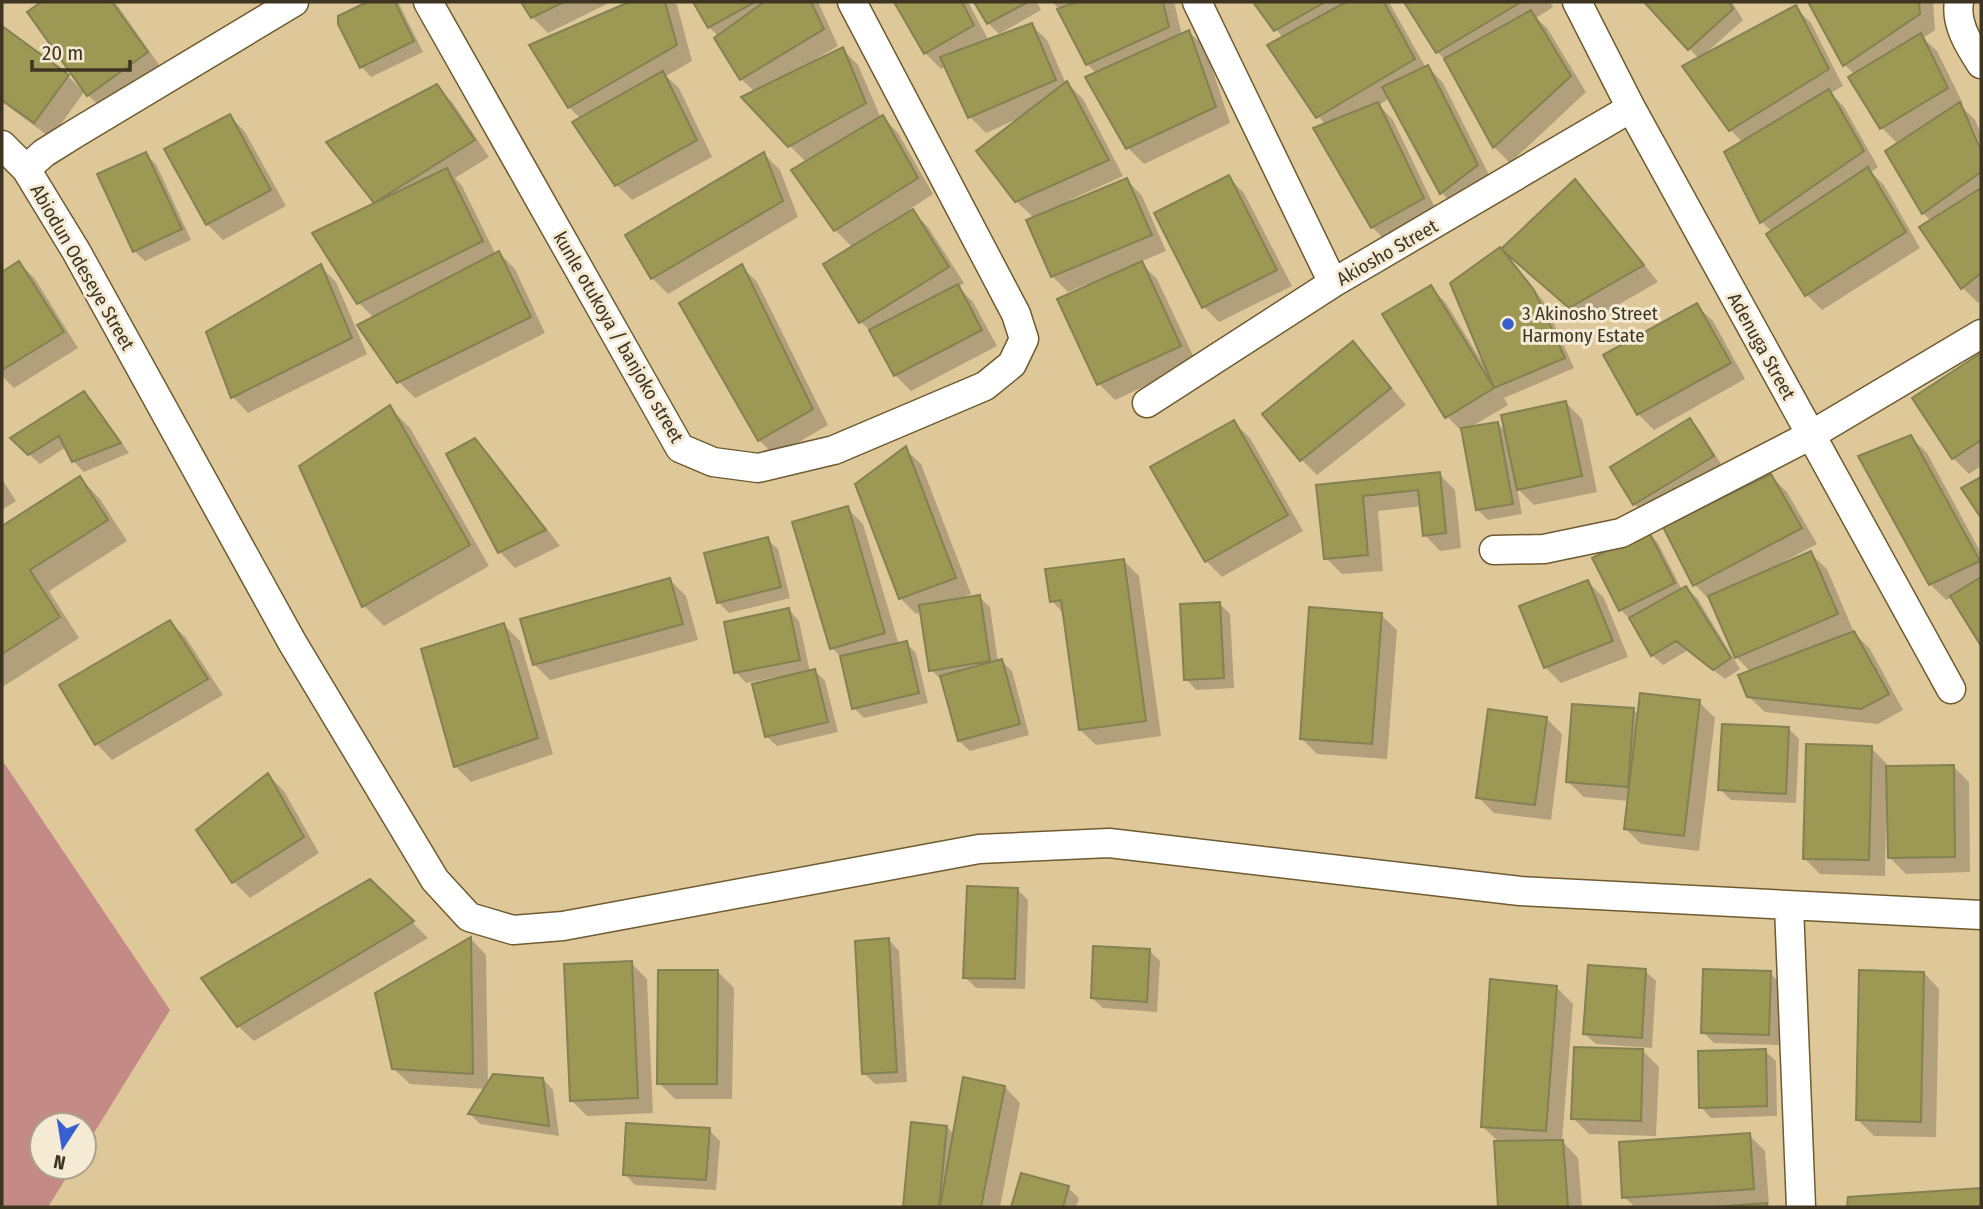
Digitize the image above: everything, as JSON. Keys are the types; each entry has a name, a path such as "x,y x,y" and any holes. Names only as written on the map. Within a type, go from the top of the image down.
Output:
{"street":[{"name":"Abiodun Odeseye Street","path":"294,2 76,132 44,153 26,169 76,251 292,642 435,880 469,917 513,930 564,926 979,849 1109,843 1520,891 1981,915"},
{"name":"kunle otukoya / banjoko street","path":"428,2 680,448 713,462 758,468 834,450 985,386 1012,364 1024,339 1016,314 852,2"},
{"path":"1197,2 1333,283"},
{"name":"Adenuga Street","path":"1577,2 1631,108 1951,689"},
{"path":"1959,2 1958,9 1966,40 1981,64"},
{"name":"Akiosho Street","path":"1147,403 1333,283 1631,108"},
{"path":"2,145 26,169"},
{"path":"1494,550 1544,549 1621,533 1811,435 1981,334"},
{"path":"1789,906 1801,1207"}],"shaded area":[{"path":"2,760 170,1010 98,1126 98,1111 28,1111 28,1181 64,1181 48,1207 2,1207"}],"building":[{"path":"41,2 112,2 148,52 87,96 27,12"},
{"path":"367,2 395,2 414,41 360,68 338,24 338,16"},
{"path":"521,2 564,2 531,18"},
{"path":"629,2 665,2 677,45 568,108 529,45"},
{"path":"693,2 755,2 708,28"},
{"path":"764,2 811,2 824,29 740,80 714,38"},
{"path":"894,2 962,2 974,25 924,54"},
{"path":"974,2 1028,2 987,24"},
{"path":"1076,2 1163,2 1169,27 1086,65 1057,9"},
{"path":"1253,2 1325,2 1274,31"},
{"path":"1346,2 1384,2 1415,59 1316,118 1267,45"},
{"path":"1404,2 1521,2 1436,53"},
{"path":"1644,2 1729,2 1733,9 1688,50"},
{"path":"1808,2 1919,2 1920,14 1843,66"},
{"path":"1796,5 1829,69 1729,131 1682,66"},
{"path":"1531,10 1571,76 1493,148 1444,59"},
{"path":"1032,23 1056,80 968,118 940,57"},
{"path":"2,26 69,75 34,123 2,100"},
{"path":"1189,30 1216,107 1126,149 1085,77"},
{"path":"1921,33 1948,88 1880,129 1848,77"},
{"path":"843,47 866,103 788,147 741,97"},
{"path":"1428,65 1478,165 1440,194 1382,87"},
{"path":"663,71 697,140 615,186 572,122"},
{"path":"1067,81 1109,160 1015,202 976,151"},
{"path":"437,84 475,140 374,203 326,142"},
{"path":"1829,89 1864,151 1760,223 1724,152"},
{"path":"1378,102 1424,198 1371,228 1313,128"},
{"path":"1960,102 1981,150 1981,172 1922,214 1885,151"},
{"path":"230,114 271,190 206,225 164,149"},
{"path":"883,115 918,178 834,231 791,170"},
{"path":"146,152 182,229 133,252 97,174"},
{"path":"764,152 783,201 651,279 625,235"},
{"path":"1868,167 1906,232 1805,296 1766,234"},
{"path":"447,168 483,241 357,304 312,233"},
{"path":"1229,175 1277,270 1202,308 1154,213"},
{"path":"1127,178 1152,235 1051,277 1026,220"},
{"path":"1575,179 1644,265 1569,308 1501,249"},
{"path":"1981,188 1981,273 1961,289 1919,227"},
{"path":"913,209 949,267 859,323 823,264"},
{"name":"3 Akinosho Street Harmony Estate","path":"1500,247 1534,290 1565,358 1494,388 1450,283"},
{"path":"499,251 531,317 397,383 357,325"},
{"path":"19,261 64,332 2,370 2,272"},
{"path":"1142,261 1181,346 1097,385 1057,299"},
{"path":"321,264 352,338 231,398 206,332"},
{"path":"742,264 813,409 758,441 679,303"},
{"path":"958,284 982,330 894,376 869,330"},
{"path":"1431,285 1494,388 1445,418 1382,314"},
{"path":"1697,303 1731,363 1637,415 1603,355"},
{"path":"1353,341 1391,388 1300,461 1262,414"},
{"path":"1981,353 1981,440 1952,459 1912,398"},
{"path":"84,391 121,443 72,462 59,436 28,455 10,438"},
{"path":"1566,401 1582,476 1517,490 1501,415"},
{"path":"390,405 470,545 362,607 299,466"},
{"path":"1690,418 1714,456 1633,505 1610,467"},
{"path":"1234,420 1288,515 1205,562 1150,467"},
{"path":"1498,422 1513,504 1476,510 1461,428"},
{"path":"1911,435 1980,561 1929,585 1858,456"},
{"path":"475,438 546,530 498,553 446,454"},
{"path":"906,446 956,578 899,599 855,484"},
{"path":"1440,472 1446,533 1423,536 1418,490 1363,496 1368,555 1324,559 1316,485"},
{"path":"1771,474 1802,528 1693,586 1663,527"},
{"path":"80,476 108,520 30,570 60,617 2,654 2,526"},
{"path":"1981,477 1981,518 1961,488"},
{"path":"848,506 885,633 830,649 792,522"},
{"path":"1648,530 1675,583 1619,611 1592,558"},
{"path":"768,537 781,587 717,603 704,553"},
{"path":"1811,551 1838,614 1735,658 1708,596"},
{"path":"1124,559 1146,721 1079,730 1061,600 1050,602 1045,569"},
{"path":"1981,577 1981,646 1950,596"},
{"path":"670,578 683,624 533,665 520,619"},
{"path":"1588,580 1613,641 1544,668 1519,606"},
{"path":"1686,586 1731,658 1713,670 1676,641 1651,656 1629,618"},
{"path":"980,595 990,661 929,671 919,605"},
{"path":"1220,602 1224,678 1184,680 1180,604"},
{"path":"1309,607 1382,613 1372,744 1300,739"},
{"path":"789,608 800,660 734,673 724,622"},
{"path":"170,620 208,679 95,745 59,685"},
{"path":"504,623 538,738 454,767 421,649"},
{"path":"1854,631 1889,694 1861,709 1747,697 1738,675"},
{"path":"907,641 919,693 852,709 840,656"},
{"path":"1002,659 1020,724 958,741 940,676"},
{"path":"815,669 828,722 765,737 752,684"},
{"path":"1640,693 1700,700 1684,836 1624,829"},
{"path":"1572,704 1634,708 1628,787 1566,782"},
{"path":"1488,709 1547,717 1535,805 1476,798"},
{"path":"1722,724 1789,727 1786,794 1718,790"},
{"path":"1806,744 1872,746 1869,860 1803,859"},
{"path":"1954,765 1955,857 1888,858 1886,766"},
{"path":"268,773 304,837 232,883 196,830"},
{"path":"370,879 414,921 237,1027 201,978"},
{"path":"967,886 1018,888 1015,979 963,978"},
{"path":"471,937 473,1074 392,1069 375,993"},
{"path":"889,938 897,1072 862,1074 855,941"},
{"path":"1093,946 1150,949 1147,1002 1091,998"},
{"path":"632,961 638,1098 570,1101 564,964"},
{"path":"1588,965 1646,969 1642,1038 1583,1034"},
{"path":"1703,969 1771,971 1769,1035 1701,1033"},
{"path":"658,970 718,970 717,1084 657,1084"},
{"path":"1859,970 1924,972 1921,1122 1856,1120"},
{"path":"1490,979 1557,986 1546,1131 1481,1127"},
{"path":"1574,1047 1643,1049 1641,1121 1571,1119"},
{"path":"1766,1049 1767,1106 1699,1108 1698,1051"},
{"path":"493,1074 543,1078 549,1126 468,1114"},
{"path":"963,1077 1005,1086 981,1207 940,1207"},
{"path":"911,1122 947,1126 939,1207 903,1207"},
{"path":"626,1123 710,1128 706,1180 623,1175"},
{"path":"1750,1133 1754,1189 1622,1198 1619,1142"},
{"path":"1563,1140 1568,1207 1498,1207 1494,1141"},
{"path":"1021,1173 1069,1186 1063,1207 1011,1207"},
{"path":"1981,1188 1981,1207 1847,1207 1848,1197"},
{"path":"1767,1203 1767,1207 1712,1207"}],"place":[{"name":"3 Akinosho Street Harmony Estate","path":"1508,324"}]}
